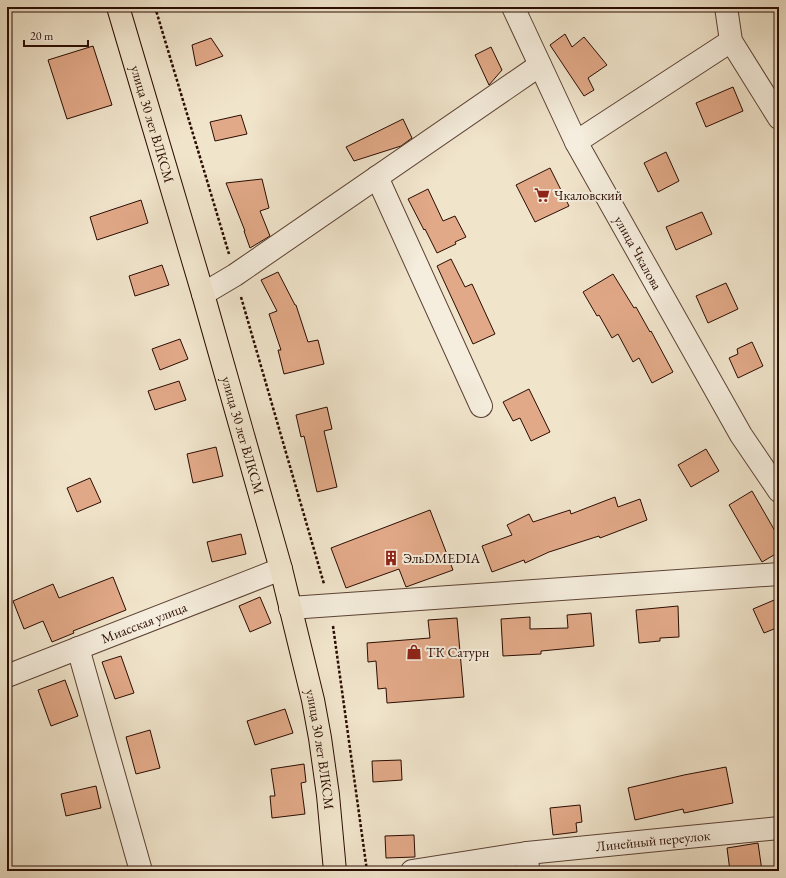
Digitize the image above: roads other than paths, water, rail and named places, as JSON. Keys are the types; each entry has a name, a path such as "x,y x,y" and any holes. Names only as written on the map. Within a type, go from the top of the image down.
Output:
{"main road":[{"name":"улица 30 лет ВЛКСМ","path":"118,7 203,294 281,569 313,700 320,738 328,795 335,871"}],"street":[{"name":"улица Чкалова","path":"513,7 576,142 741,435 779,491"},
{"path":"726,7 731,41 779,118"},
{"path":"576,142 731,41"},
{"path":"203,294 235,275 540,65"},
{"path":"377,177 481,406"},
{"name":"Миасская улица","path":"7,676 281,569"},
{"path":"290,608 330,604 779,574"},
{"path":"78,648 141,871"},
{"name":"Линейный переулок","path":"412,871 527,862 779,828"}],"place":[{"name":"Чкаловский","path":"542,195"},
{"name":"ЭльDMEDIA","path":"391,558"},
{"name":"ТК Сатурн","path":"414,652"}]}
